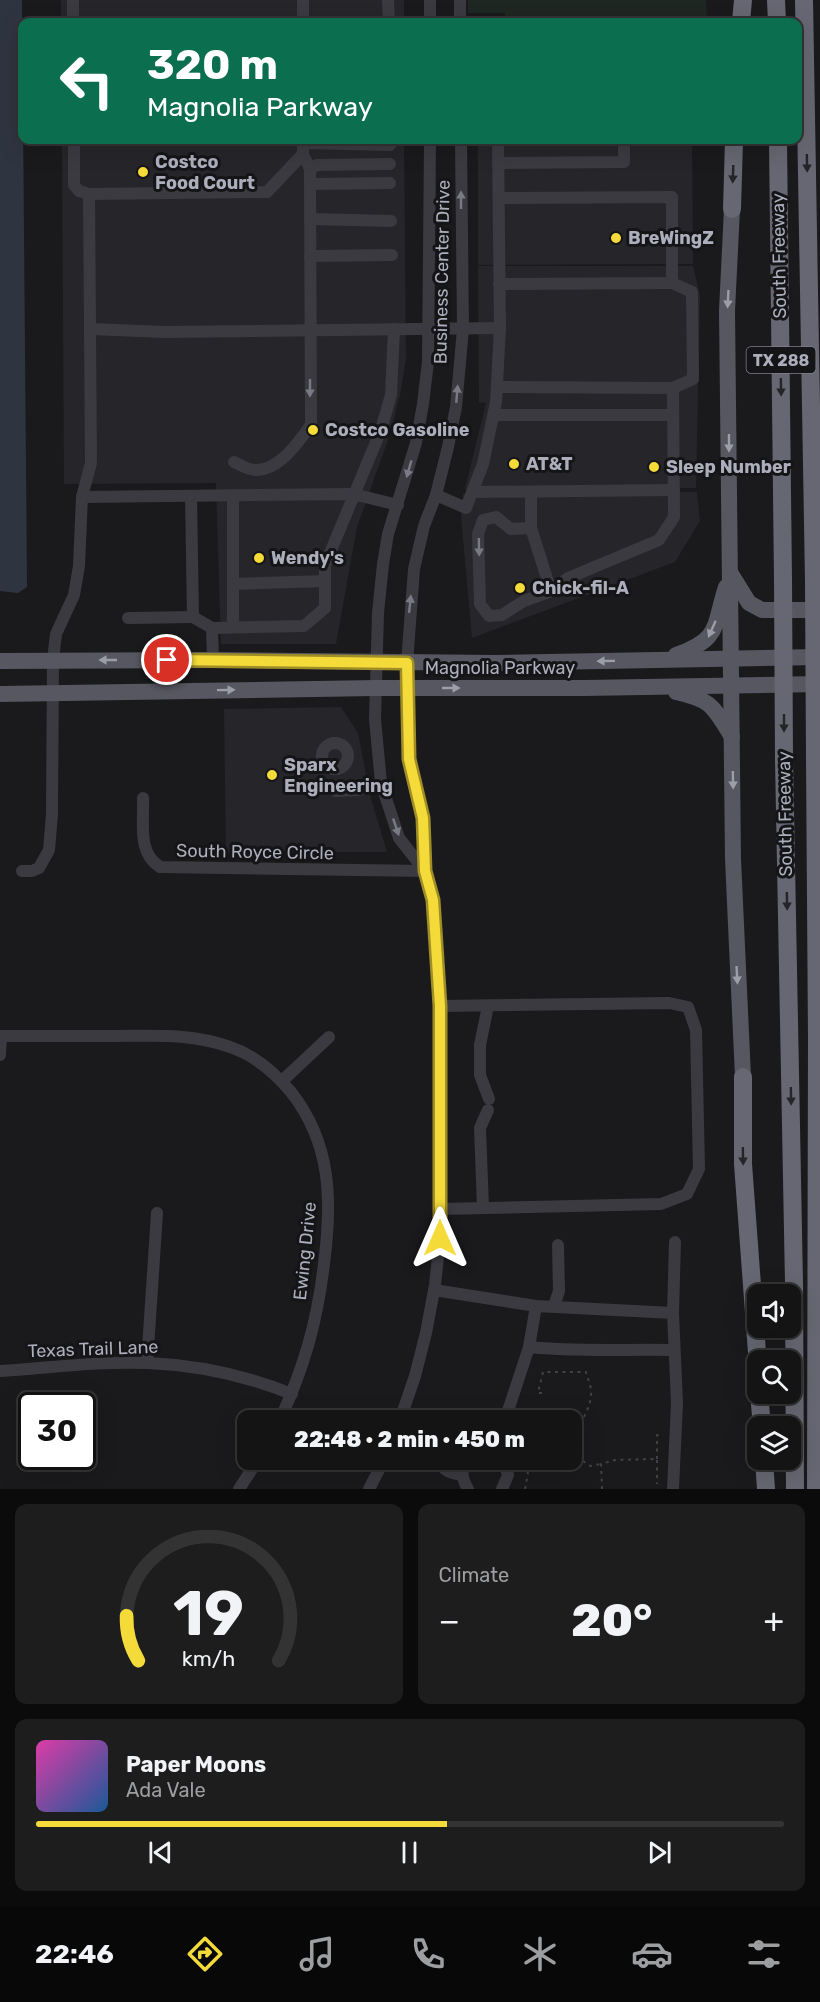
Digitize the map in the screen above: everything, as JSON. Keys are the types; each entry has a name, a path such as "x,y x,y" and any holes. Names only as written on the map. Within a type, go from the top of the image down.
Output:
{"highway":[{"path":"741,18 742,0"},
{"path":"776,0 777,18"},
{"path":"804,0 814,581 817,1040 816,1489"},
{"path":"732,209 734,144"},
{"name":"South Freeway","path":"778,144 795,1489"},
{"path":"743,1077 743,1164 757,1350"},
{"path":"765,1470 766,1489"}],"main road":[{"path":"732,209 728,311 732,738 734,881 743,1077"},
{"path":"730,574 748,603 762,610 820,610"},
{"path":"664,659 692,649 708,638 715,629 718,610 730,574"},
{"name":"Magnolia Parkway","path":"0,661 213,660 407,663 820,657"},
{"name":"Magnolia Parkway","path":"0,694 820,684"},
{"path":"654,686 695,696 713,706 732,738"}],"street":[{"path":"73,0 73,18"},
{"path":"303,0 303,18"},
{"path":"388,0 388,18"},
{"path":"430,0 430,18"},
{"path":"460,0 460,18"},
{"path":"74,144 74,185 79,191 89,194 267,192 303,145"},
{"name":"Business Center Drive","path":"425,871 399,838 381,783 375,719 378,613 388,534 416,442 423,404 429,329 430,144"},
{"name":"Business Center Drive","path":"425,871 423,818 409,759 407,663 414,569 424,526 436,495 456,407 463,329 461,144"},
{"path":"436,495 466,508 483,464 494,415 500,328 498,144"},
{"path":"498,163 624,162 624,144"},
{"path":"303,145 390,145"},
{"path":"234,462 245,468 256,470 272,465 291,451 311,425 310,169 303,145"},
{"path":"310,169 317,165 390,164"},
{"path":"310,184 390,183"},
{"path":"22,871 39,868 49,850 52,814 53,660 56,634 74,595 79,566 82,497 91,463 89,194"},
{"path":"499,198 672,197 672,283"},
{"path":"310,219 391,221"},
{"path":"310,256 392,255"},
{"path":"497,387 673,388 693,379 692,292 672,283 499,284"},
{"path":"91,329 164,332 500,328"},
{"path":"128,618 193,617 212,628 304,626 325,608 325,565 381,430 391,394 394,329"},
{"path":"531,528 511,529 496,517 483,520 478,534 480,604 489,616 502,615 524,601 551,591 568,578 659,540 674,516 673,388"},
{"path":"494,415 673,415"},
{"path":"472,492 674,490"},
{"path":"531,492 531,528 551,591"},
{"path":"82,497 353,494 398,505"},
{"path":"233,495 233,627"},
{"path":"191,496 193,617"},
{"path":"233,584 325,582"},
{"path":"212,628 213,660"},
{"path":"336,791 358,790 381,783"},
{"name":"South Royce Circle","path":"143,798 144,843 152,862 160,867 169,869 425,871"},
{"path":"403,1410 426,1332 440,1238 440,1006 433,900 425,871"},
{"path":"440,1006 669,1003 687,1008 696,1030 699,1169 687,1194 661,1204 440,1209"},
{"path":"483,1208 480,1128 488,1105 480,1075 480,1045 488,1006"},
{"path":"0,1055 1,1036"},
{"name":"Ewing Drive","path":"1,1036 186,1036 231,1047 264,1064 282,1081 308,1118 317,1139 328,1186 329,1211 319,1303 311,1339 285,1410"},
{"path":"282,1081 329,1037"},
{"path":"147,1363 157,1213"},
{"path":"674,1489 677,1403 673,1313 675,1242"},
{"path":"554,1306 559,1291 558,1245"},
{"path":"434,1290 536,1306 673,1313"},
{"path":"508,1410 529,1347 536,1306"},
{"path":"529,1347 568,1351 674,1350"},
{"name":"Texas Trail Lane","path":"0,1371 72,1365 147,1363 227,1374 264,1383 292,1394"},
{"path":"238,1489 251,1470"},
{"path":"369,1489 379,1470"},
{"path":"465,1470 468,1489"},
{"path":"501,1489 508,1475 506,1470"}],"path":[{"path":"542,1394 538,1393 543,1372 586,1372 591,1395 584,1418 574,1436 574,1449 579,1458 590,1466 615,1460 657,1459"},
{"path":"657,1484 657,1435 675,1435"},
{"path":"602,1464 602,1489"},
{"path":"525,1489 527,1470"}],"shaded area":[{"path":"0,0 22,0 22,18 18,18 18,144 23,144 27,587 18,593 0,591"},
{"path":"61,0 404,0 404,18 61,18"},
{"path":"468,0 706,0 707,18 505,18 505,13 468,13"},
{"path":"62,144 404,144 406,359 400,395 389,437 357,527 336,644 221,644 216,483 64,484"},
{"path":"478,144 692,144 693,264 478,265"},
{"path":"478,266 693,266 700,295 696,488 465,489 486,403 479,402"},
{"path":"697,492 700,521 675,562 472,638 461,516 463,494"},
{"path":"341,707 358,733 370,795 387,852 226,852 224,709"}],"place":[{"name":"Costco Food Court","path":"143,172"},
{"name":"BreWingZ","path":"616,238"},
{"name":"Costco Gasoline","path":"313,430"},
{"name":"AT&T","path":"514,464"},
{"name":"Sleep Number","path":"654,467"},
{"name":"Wendy's","path":"259,558"},
{"name":"Chick-fil-A","path":"520,588"},
{"name":"Sparx Engineering","path":"272,775"}],"route":[{"path":"167,660 407,663 409,759 423,818 425,871 433,900 440,1006 440,1238"}]}
